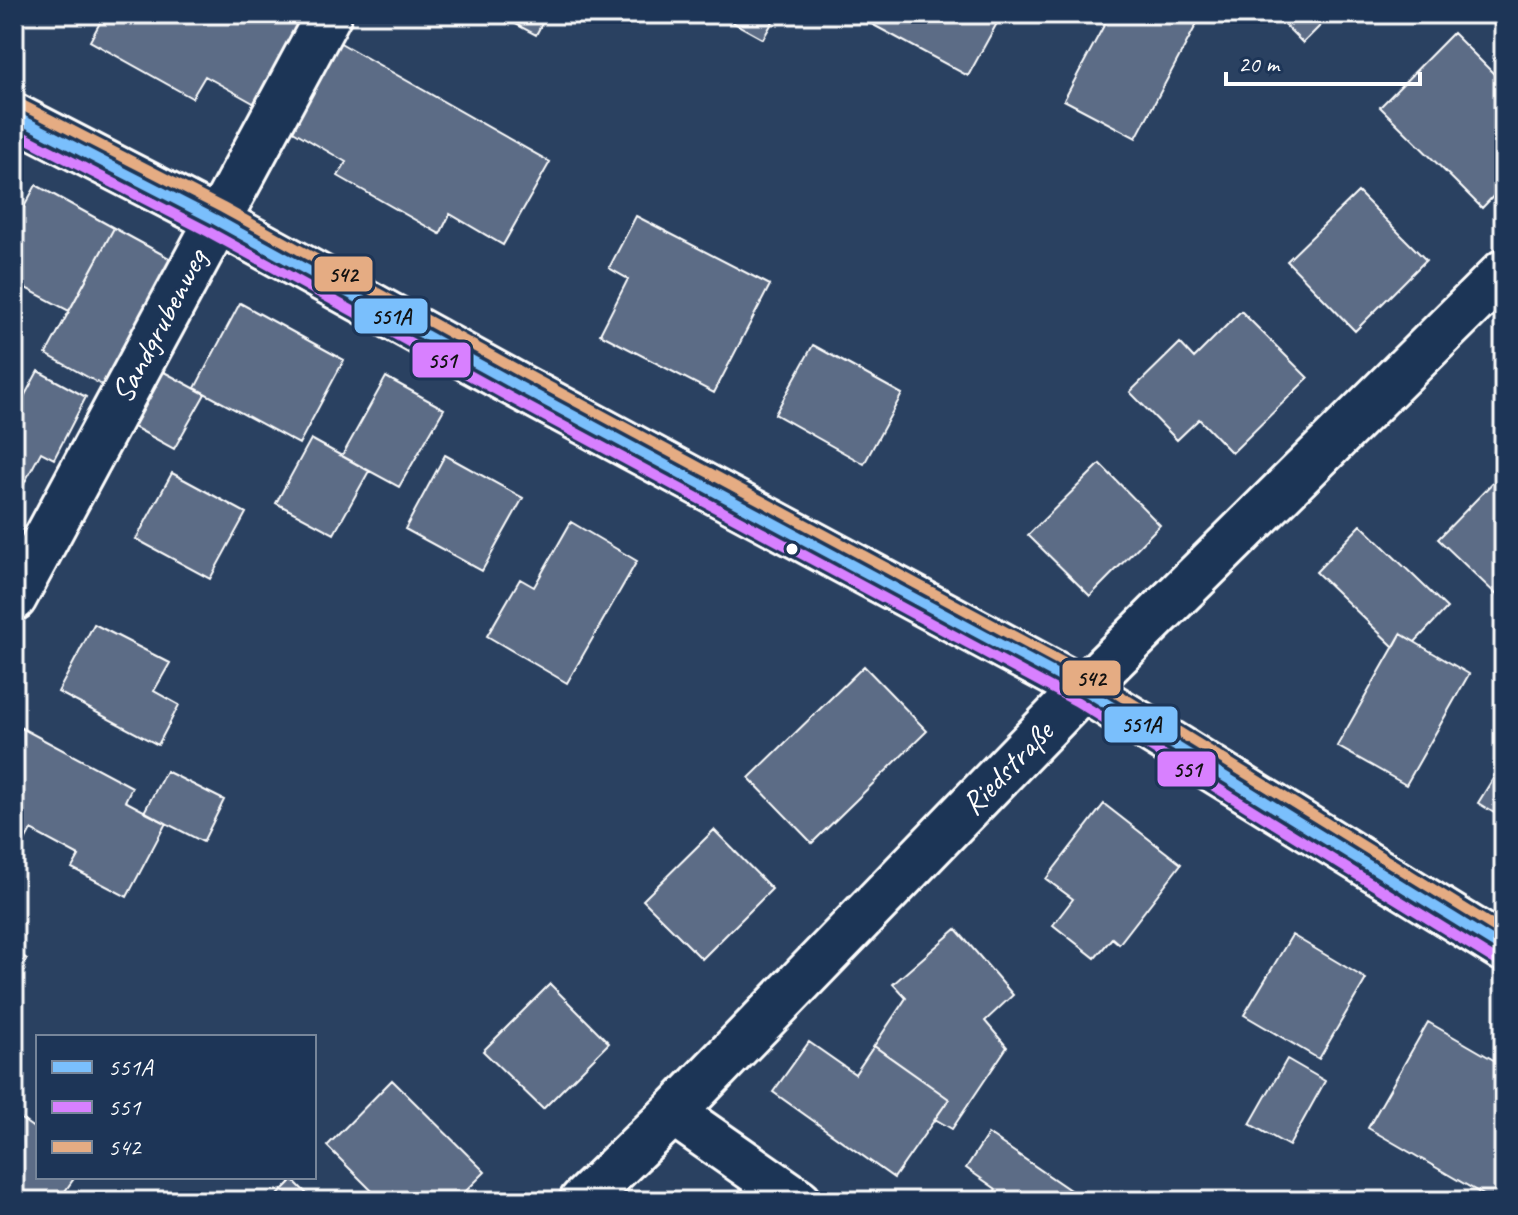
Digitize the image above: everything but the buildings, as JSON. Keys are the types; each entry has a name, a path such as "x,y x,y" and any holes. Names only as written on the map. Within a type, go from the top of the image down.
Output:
{"street":[{"name":"Sandgrubenweg","path":"14,598 329,14"},
{"path":"14,116 216,220 1083,689 1504,949"},
{"name":"Riedstraße","path":"582,1201 673,1113 1083,689 1504,272"},
{"path":"673,1113 799,1201"}],"transit line":[{"name":"542","path":"20,104 223,208 1090,677 1504,933"},
{"name":"551A","path":"14,116 216,220 1083,689 1504,949"},
{"name":"551","path":"14,132 209,232 1076,701 1497,961"}]}
